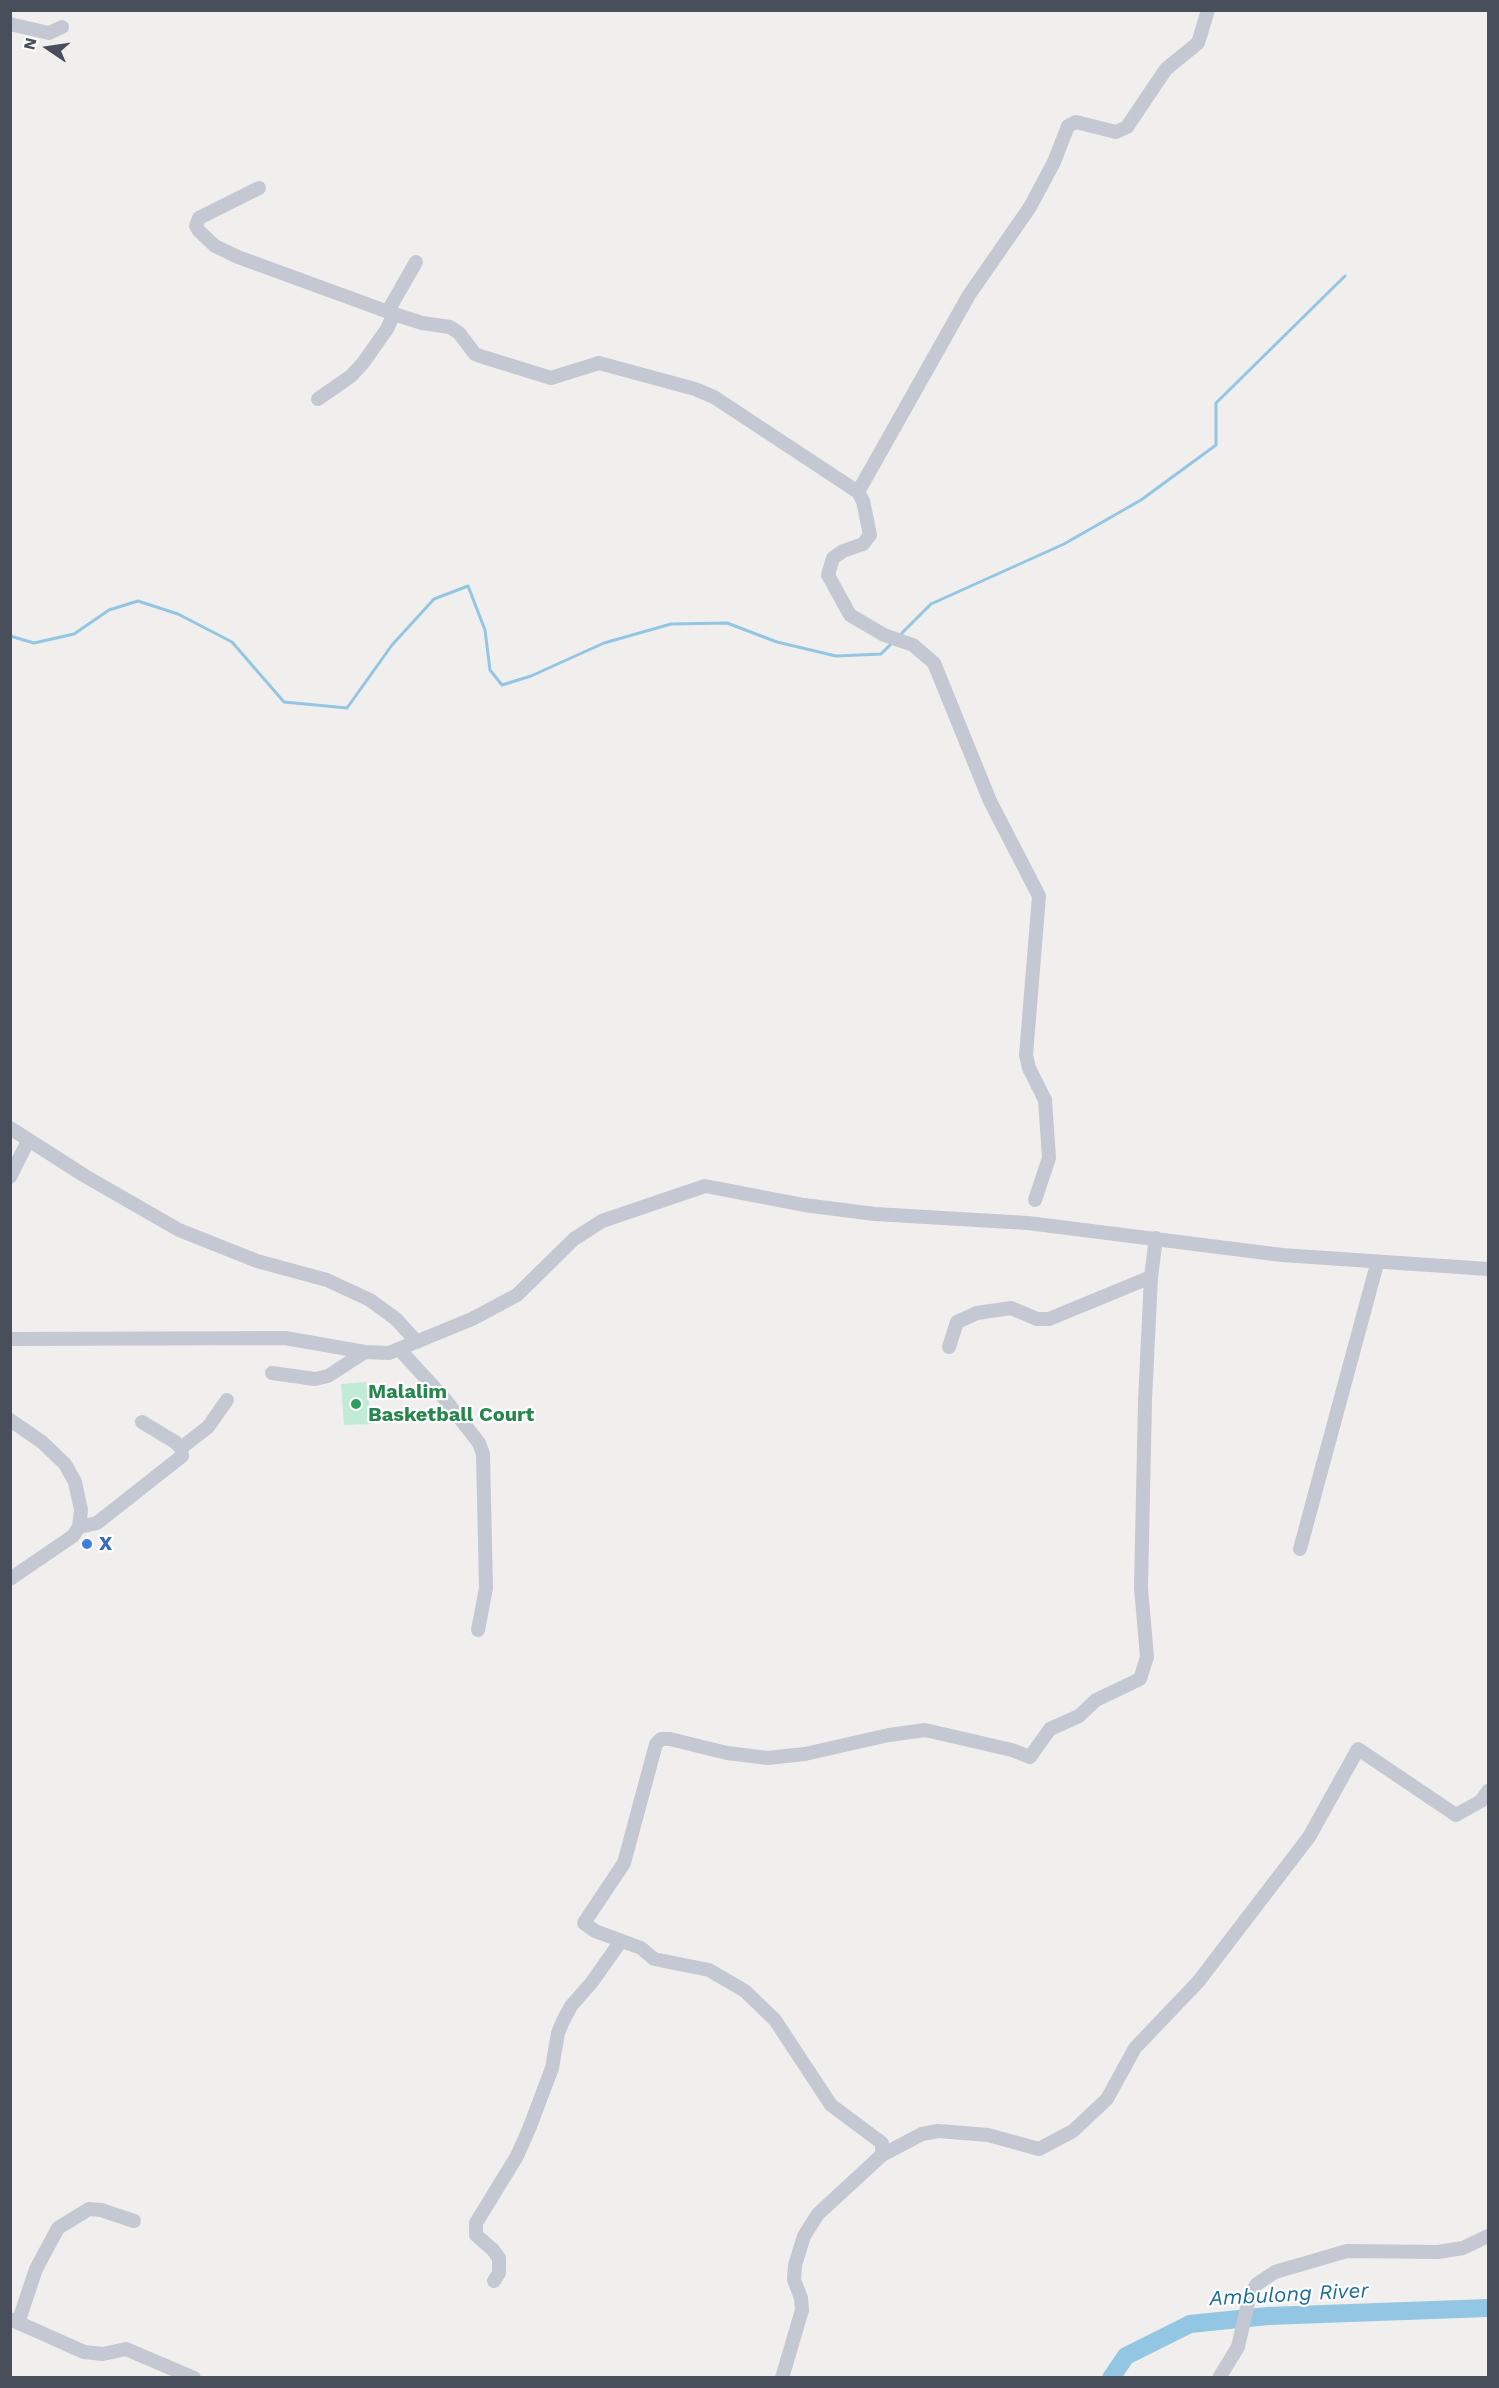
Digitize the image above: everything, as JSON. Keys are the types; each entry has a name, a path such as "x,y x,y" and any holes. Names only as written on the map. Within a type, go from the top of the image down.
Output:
{"street":[{"path":"858,492 969,295 1030,207 1068,126 1076,122 1116,132 1126,127 1166,69 1198,43 1208,10"},
{"path":"10,24 49,33 62,27"},
{"path":"259,188 199,218 196,226 215,246 222,250 391,313 422,323 450,327 459,333 475,354 551,378 599,363 695,389 714,397 858,492 870,535 863,544 843,551 833,558 828,575 850,615 884,635 913,645 934,663 990,801 1039,896 1026,1055 1029,1068 1045,1100 1049,1149 1046,1172 1028,1223"},
{"path":"318,399 351,376 363,363 387,329 391,313 416,262"},
{"path":"10,1128 28,1141 179,1230 257,1261 320,1278 362,1295 396,1319 417,1342"},
{"path":"10,1178 28,1141"},
{"path":"10,1339 285,1338 379,1354 417,1342 482,1314 517,1295 574,1239 602,1221 705,1186 804,1205 865,1213 1028,1223 1156,1238 1248,1252 1377,1263 1488,1269"},
{"path":"882,2155 882,2143 831,2105 781,2028 745,1991 709,1970 660,1961 641,1948 595,1931 584,1923 624,1863 656,1744 662,1739 727,1753 768,1758 805,1754 889,1735 925,1730 1012,1750 1030,1757 1050,1730 1079,1716 1096,1700 1140,1679 1147,1657 1142,1588 1145,1401 1151,1277 1156,1238"},
{"path":"1300,1550 1377,1263"},
{"path":"949,1347 957,1322 970,1315 1011,1308 1037,1319 1049,1319 1151,1277"},
{"path":"399,1349 444,1398 479,1443 483,1454 486,1588 478,1630"},
{"path":"272,1373 315,1379 328,1376 365,1352"},
{"path":"181,1448 208,1426 227,1400"},
{"path":"10,1420 42,1442 65,1464 75,1482 80,1499 79,1527"},
{"path":"10,1579 67,1540 79,1527 97,1523 179,1461 183,1452 181,1448 142,1422"},
{"path":"782,2378 801,2310 801,2298 793,2273 804,2236 818,2214 882,2155 922,2134 938,2131 988,2135 1040,2149 1073,2131 1107,2099 1135,2048 1198,1982 1309,1837 1358,1749 1456,1815 1481,1801 1488,1791"},
{"path":"494,2281 499,2273 499,2259 493,2250 476,2235 476,2223 517,2156 529,2129 552,2068 558,2033 563,2021 571,2006 592,1982 621,1941"},
{"path":"134,2221 101,2210 89,2209 58,2228 36,2269 14,2321 84,2352 103,2354 121,2348 195,2378"},
{"path":"1219,2378 1238,2348 1242,2319 1250,2294 1257,2284 1275,2272 1332,2254 1360,2249 1421,2253 1452,2250 1488,2236"}],"green space":[{"name":"Malalim Basketball Court","path":"366,1382 372,1424 344,1425 341,1384"}],"waterway":[{"path":"900,635 931,604 1064,544 1141,500 1216,445 1216,403 1345,276"},
{"path":"10,636 34,643 74,634 109,610 138,601 178,614 232,642 284,702 347,708 392,645 434,599 468,586 485,630 490,670 502,685 531,676 604,643 671,624 727,623 777,642 836,656 881,654 893,642"},
{"name":"Ambulong River","path":"1111,2378 1126,2356 1190,2324 1268,2316 1488,2308"}],"place":[{"name":"Malalim Basketball Court","path":"356,1404"},
{"name":"X","path":"87,1544"}]}
